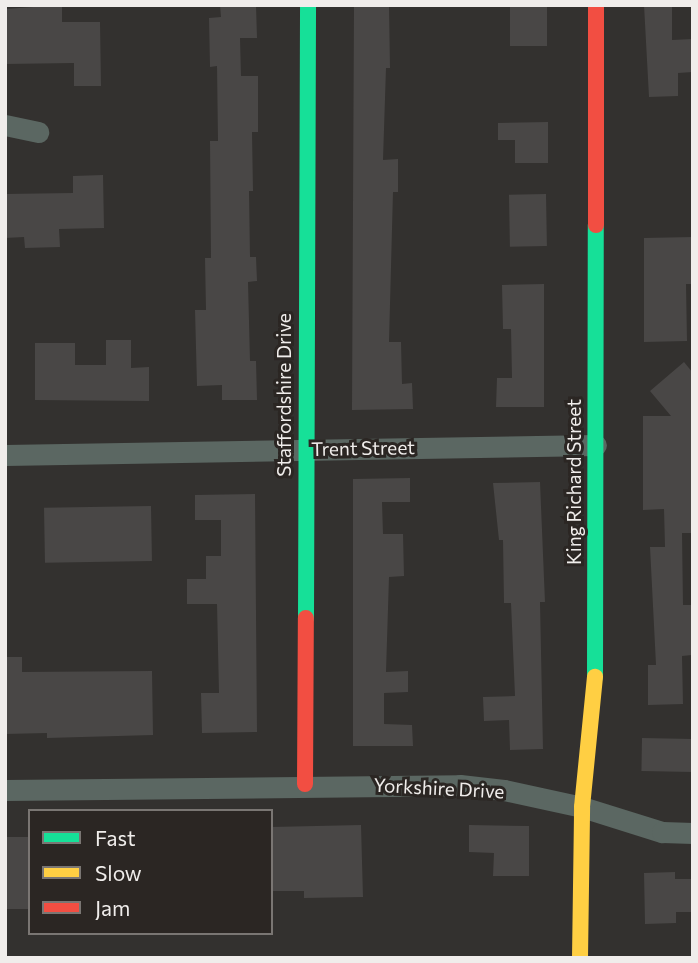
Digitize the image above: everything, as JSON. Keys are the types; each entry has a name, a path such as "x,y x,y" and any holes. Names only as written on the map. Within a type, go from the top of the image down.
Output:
{"street":[{"name":"Staffordshire Drive","path":"305,785 304,449 308,5"},
{"name":"King Richard Street","path":"580,958 582,807 595,674 596,5"},
{"path":"5,125 38,132"},
{"name":"Trent Street","path":"5,455 596,445"},
{"name":"Yorkshire Drive","path":"5,790 460,785 504,790 582,807 639,827 693,834"}],"building":[{"path":"62,5 62,22 100,22 101,86 74,86 74,63 5,64 5,9"},
{"path":"220,5 256,5 257,38 240,38 241,76 258,76 258,132 252,132 253,191 249,191 250,257 256,257 257,281 248,282 250,361 256,361 257,400 222,400 222,385 197,386 195,310 206,310 205,258 211,258 210,141 218,141 217,66 210,67 209,18 221,17"},
{"path":"354,5 389,5 390,68 386,68 383,160 398,159 398,192 393,192 389,342 401,342 402,384 412,383 413,409 352,410"},
{"path":"510,5 547,5 547,46 510,46"},
{"path":"644,5 672,5 672,40 693,39 693,72 678,73 678,96 649,97"},
{"path":"548,122 548,163 515,163 515,140 498,140 498,123"},
{"path":"103,175 104,228 59,229 60,247 25,248 24,237 5,238 5,194 73,193 73,176"},
{"path":"546,194 547,246 510,247 509,195"},
{"path":"693,237 693,284 686,284 687,341 644,342 644,238"},
{"path":"544,284 544,407 496,407 497,378 512,378 511,329 503,329 502,285"},
{"path":"106,340 131,340 131,368 149,367 149,401 35,400 35,343 75,343 75,365 106,365"},
{"path":"684,362 693,373 693,533 682,533 683,605 691,605 692,655 682,656 683,704 648,705 648,665 656,665 650,547 665,547 664,509 643,510 643,416 671,416 650,391"},
{"path":"410,478 410,502 382,502 383,534 403,534 404,576 389,577 386,672 408,671 408,692 384,693 384,724 412,725 413,746 353,746 353,479"},
{"path":"540,482 545,602 540,602 543,749 510,750 509,720 484,721 483,697 515,696 511,603 504,603 503,540 499,540 493,483"},
{"path":"255,494 257,732 202,733 201,693 219,693 217,604 187,604 187,579 206,579 206,556 221,556 221,520 195,520 195,495"},
{"path":"151,506 152,561 45,563 44,508"},
{"path":"5,657 22,657 22,672 152,671 153,735 47,738 47,733 5,734"},
{"path":"642,738 693,739 692,772 641,771"},
{"path":"361,825 363,897 304,898 304,891 273,891 273,827"},
{"path":"469,825 529,826 529,876 493,876 494,853 469,852"},
{"path":"5,837 28,837 28,909 5,909"},
{"path":"675,872 675,879 693,879 693,912 676,912 676,923 645,924 644,873"}],"traffic: fast":[{"path":"306,618 308,5"},
{"path":"595,677 596,225"}],"traffic: slow":[{"path":"580,958 582,807 595,677"}],"traffic: jam":[{"path":"596,5 596,225"},
{"path":"305,784 306,618"}]}
